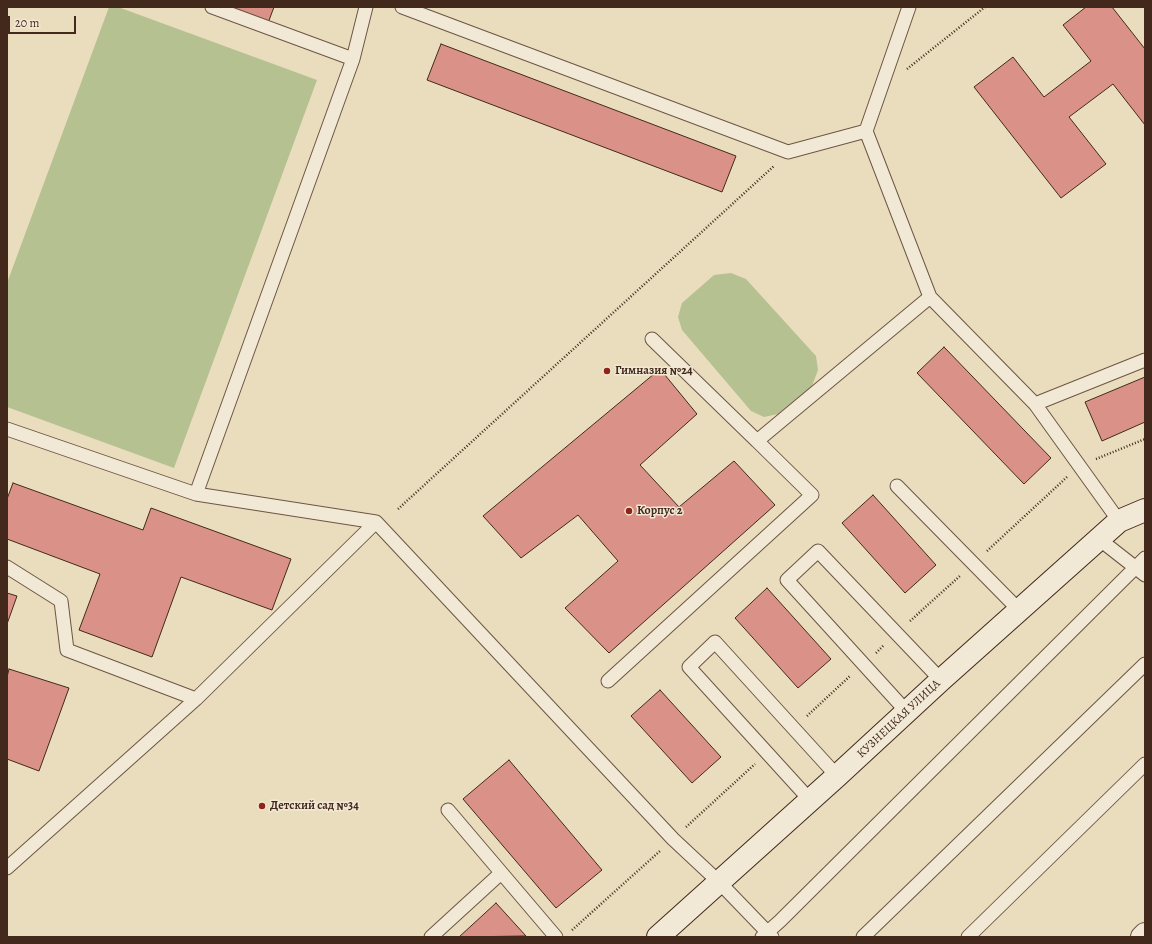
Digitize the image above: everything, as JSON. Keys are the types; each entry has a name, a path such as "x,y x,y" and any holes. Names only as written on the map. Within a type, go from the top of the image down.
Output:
{"main road":[{"name":"КУЗНЕЦКАЯ УЛИЦА","path":"658,937 941,680 1119,521 1145,510"},
{"path":"1142,937 1145,934"}],"lane":[{"path":"212,7 353,59"},
{"path":"196,494 353,59 366,7"},
{"path":"402,7 788,152 866,131"},
{"path":"909,7 866,131 930,296 1035,404 1119,521"},
{"path":"757,441 930,296"},
{"path":"608,681 812,495 652,339"},
{"path":"1035,404 1145,360"},
{"path":"7,429 196,494 376,522 673,839 719,882 767,936 780,921 1140,571 1145,558"},
{"path":"898,486 1019,610"},
{"path":"7,868 196,699 376,522"},
{"path":"1098,540 1140,571"},
{"path":"907,712 787,580 818,551 941,680"},
{"path":"7,567 61,600 67,650 196,699"},
{"path":"810,800 690,667 715,642 837,776"},
{"path":"863,937 1145,664"},
{"path":"968,937 1145,764"},
{"path":"448,810 556,937"},
{"path":"431,937 501,873"}],"path":[{"path":"880,91 985,7"},
{"path":"398,509 788,152"},
{"path":"794,728 1079,466 1145,439"},
{"path":"570,932 767,752"}],"green space":[{"path":"109,7 118,7 317,80 174,468 7,407 7,283"},
{"path":"731,273 746,279 816,356 818,370 812,386 778,414 764,417 751,411 682,330 678,317 682,303 714,275"}],"building":[{"path":"229,7 274,7 268,23"},
{"path":"1086,7 1112,7 1145,49 1145,125 1113,84 1069,117 1106,164 1061,198 974,87 1013,57 1044,97 1091,61 1063,25"},
{"path":"441,44 736,156 722,192 427,80"},
{"path":"944,347 1051,458 1024,484 917,373"},
{"name":"Корпус 2","path":"660,369 697,414 640,465 679,507 734,461 775,505 609,653 565,608 618,561 578,515 521,558 483,516"},
{"path":"1145,377 1145,422 1102,441 1085,402"},
{"path":"13,483 143,530 151,508 291,559 272,610 181,577 152,657 79,630 100,574 7,539 7,499"},
{"path":"873,495 936,565 905,593 842,523"},
{"path":"767,588 831,659 798,688 735,618"},
{"path":"7,593 17,596 7,624"},
{"path":"9,669 69,688 39,771 7,759 7,677"},
{"path":"660,690 721,757 692,783 631,716"},
{"path":"509,760 602,870 556,908 463,799"},
{"path":"496,903 526,936 459,937"}],"place":[{"name":"Гимназия №24","path":"607,371"},
{"name":"Корпус 2","path":"629,511"},
{"name":"Детский сад №34","path":"262,806"}]}
